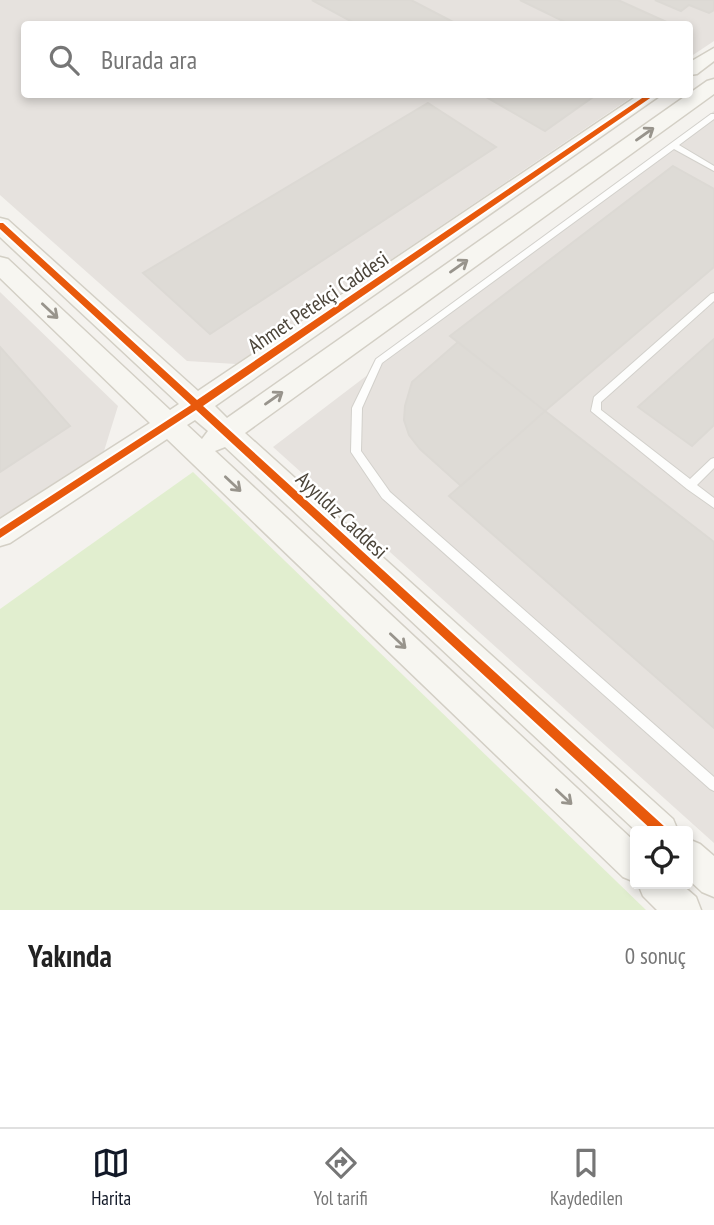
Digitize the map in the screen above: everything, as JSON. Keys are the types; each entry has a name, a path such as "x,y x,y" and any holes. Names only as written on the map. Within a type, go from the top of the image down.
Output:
{"street":[{"path":"693,68 714,53"},
{"path":"199,452 714,85"},
{"name":"Ahmet Petekçi Caddesi","path":"0,534 169,424 647,98"},
{"name":"Ayyıldız Caddesi","path":"0,225 656,826"},
{"path":"0,265 630,860"},
{"path":"693,861 714,880"},
{"path":"660,889 683,910"}],"lane":[{"path":"714,116 379,361 356,408 356,452 386,495 714,785"},
{"path":"675,146 714,169"},
{"path":"714,296 597,400 596,411 714,504"},
{"path":"690,486 714,462"}],"shaded area":[{"path":"0,0 714,0 714,41 693,55 693,21 21,21 21,98 631,98 236,364 187,361 0,195"},
{"path":"714,111 714,843 273,447"},
{"path":"0,292 118,406 104,451 0,521"}],"green space":[{"path":"193,472 646,910 0,910 0,609"}],"building":[{"path":"312,0 411,0 451,21 350,21"},
{"path":"520,0 618,0 664,21 563,21"},
{"path":"655,0 714,0 714,10 709,13 689,5 681,11"},
{"path":"488,98 592,98 545,131"},
{"path":"428,103 496,147 210,334 143,273"},
{"path":"673,166 714,189 714,267 545,411 450,336"},
{"path":"714,339 714,425 692,446 638,407"},
{"path":"458,342 545,411 461,486 420,449 409,435 404,420 412,382"},
{"path":"0,347 70,426 0,472"},
{"path":"545,411 714,542 714,728 449,496"}],"cycle path":[{"path":"0,534 169,424 647,98"},
{"path":"0,225 656,826"}]}
